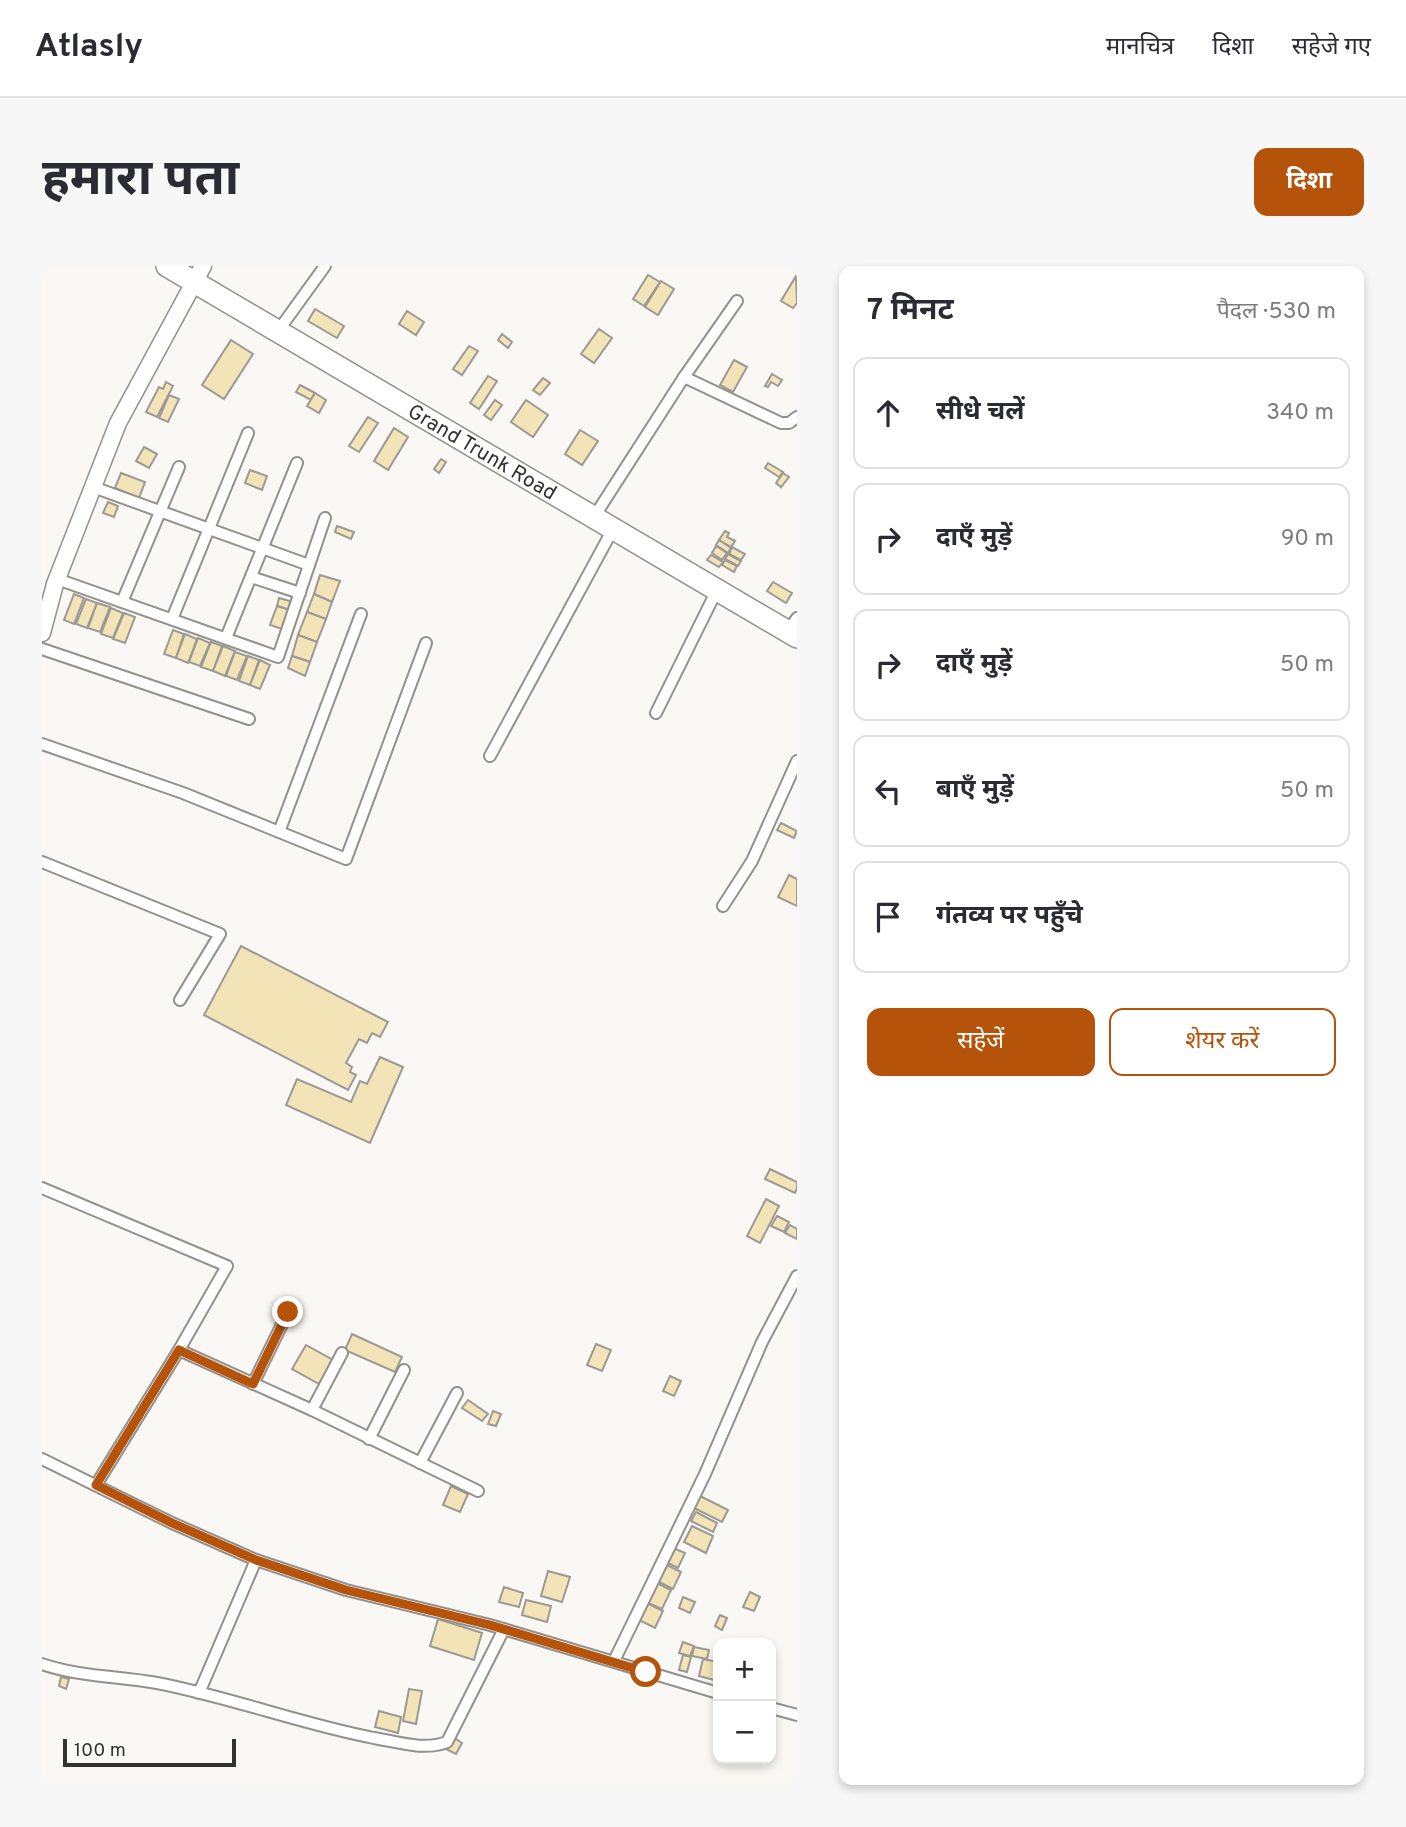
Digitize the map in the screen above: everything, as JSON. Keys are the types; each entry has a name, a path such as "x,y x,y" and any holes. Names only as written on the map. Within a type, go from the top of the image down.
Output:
{"highway":[{"name":"Grand Trunk Road","path":"167,266 198,274 278,331 717,590 794,629"}],"street":[{"path":"278,331 325,266"},
{"path":"42,633 57,579 118,423 198,274"},
{"path":"594,517 684,377 737,301"},
{"path":"684,377 780,424 789,424 797,417"},
{"path":"172,619 248,433"},
{"path":"226,638 297,463"},
{"path":"122,602 179,467"},
{"path":"93,488 309,565"},
{"path":"57,579 278,657 325,518"},
{"path":"490,756 613,529"},
{"path":"251,577 300,593"},
{"path":"656,713 717,590"},
{"path":"279,832 361,614"},
{"path":"42,744 183,793 346,859 426,643"},
{"path":"42,649 249,719"},
{"path":"723,906 752,861 797,761"},
{"path":"42,863 220,934 180,1000"},
{"path":"42,1188 227,1266 96,1485"},
{"path":"614,1661 705,1474 762,1342 797,1276"},
{"path":"253,1384 288,1312"},
{"path":"179,1350 478,1490"},
{"path":"312,1410 342,1353"},
{"path":"369,1439 404,1370"},
{"path":"420,1463 457,1394"},
{"path":"42,1459 172,1523 256,1560 346,1590 504,1629 713,1691"},
{"path":"199,1693 256,1560"},
{"path":"42,1664 82,1675 157,1683 363,1736 435,1746 447,1742 504,1629"},
{"path":"776,1709 797,1715"}],"building":[{"path":"648,275 660,282 644,306 633,299"},
{"path":"796,276 797,303 793,308 781,301"},
{"path":"661,281 674,289 658,315 645,307"},
{"path":"315,309 344,326 337,338 308,321"},
{"path":"407,311 424,322 416,335 399,324"},
{"path":"599,329 612,338 594,363 581,354"},
{"path":"502,334 512,342 508,348 498,340"},
{"path":"231,340 253,354 224,399 202,385"},
{"path":"469,346 478,351 462,375 453,369"},
{"path":"734,360 747,367 733,392 720,385"},
{"path":"772,374 782,380 778,386 771,382 768,387 765,386"},
{"path":"488,376 497,381 479,409 470,403"},
{"path":"543,378 550,383 540,395 533,390"},
{"path":"166,382 173,386 157,417 146,412 159,387 163,389"},
{"path":"300,385 315,393 311,400 296,392"},
{"path":"315,393 326,400 319,413 307,406"},
{"path":"169,395 179,399 168,422 159,418"},
{"path":"495,400 502,405 491,420 484,415"},
{"path":"526,400 548,415 533,437 511,422"},
{"path":"368,417 378,423 359,452 349,446"},
{"path":"394,428 408,437 388,470 374,461"},
{"path":"580,430 598,441 582,465 565,454"},
{"path":"144,447 157,454 149,468 136,461"},
{"path":"441,459 446,462 439,473 434,469"},
{"path":"768,463 783,472 779,477 765,468"},
{"path":"250,470 267,476 262,490 245,483"},
{"path":"121,473 145,482 139,498 115,488"},
{"path":"783,473 789,477 781,487 776,483"},
{"path":"108,502 118,506 114,517 103,513"},
{"path":"337,526 354,532 351,539 335,532"},
{"path":"725,531 729,533 727,537 735,541 731,547 719,540"},
{"path":"719,540 731,548 728,553 716,545"},
{"path":"716,546 727,553 722,560 712,553"},
{"path":"732,547 745,554 741,560 729,554"},
{"path":"728,554 741,561 738,566 725,559"},
{"path":"711,555 723,562 719,567 707,560"},
{"path":"725,560 737,566 734,572 722,565"},
{"path":"320,575 340,581 332,602 314,594"},
{"path":"773,582 792,593 786,603 767,591"},
{"path":"74,594 84,598 74,624 64,620"},
{"path":"314,594 332,602 326,619 307,612"},
{"path":"279,598 293,602 290,610 277,606"},
{"path":"86,599 97,603 87,628 76,624"},
{"path":"97,603 110,607 100,632 88,628"},
{"path":"277,606 290,610 282,629 270,625"},
{"path":"111,608 123,613 113,638 101,634"},
{"path":"307,612 326,619 317,642 298,635"},
{"path":"124,613 135,617 125,643 113,639"},
{"path":"173,630 184,634 176,658 164,654"},
{"path":"185,634 197,639 188,663 176,658"},
{"path":"298,635 317,642 310,662 292,656"},
{"path":"198,638 210,643 200,666 189,662"},
{"path":"211,642 222,646 213,671 201,667"},
{"path":"223,646 235,651 225,676 213,671"},
{"path":"235,652 247,656 237,680 226,676"},
{"path":"248,656 259,660 250,685 239,681"},
{"path":"292,656 310,662 305,676 288,668"},
{"path":"260,660 270,665 260,689 250,685"},
{"path":"781,823 797,831 794,838 777,830"},
{"path":"789,875 797,879 797,906 778,897"},
{"path":"241,946 388,1022 380,1037 372,1033 367,1043 359,1039 346,1063 352,1067 350,1072 356,1075 348,1090 204,1015"},
{"path":"380,1057 403,1067 370,1143 286,1105 297,1079 351,1102 360,1081 367,1084"},
{"path":"770,1169 797,1182 795,1193 765,1179"},
{"path":"766,1199 779,1206 760,1243 747,1236"},
{"path":"777,1216 789,1222 784,1232 771,1226"},
{"path":"790,1225 797,1229 797,1239 785,1233"},
{"path":"352,1334 402,1357 395,1372 345,1350"},
{"path":"596,1344 611,1350 602,1371 587,1365"},
{"path":"306,1345 333,1360 319,1384 292,1369"},
{"path":"670,1376 681,1381 674,1396 663,1391"},
{"path":"468,1400 488,1414 482,1421 462,1408"},
{"path":"493,1411 501,1414 496,1426 488,1424"},
{"path":"451,1486 468,1494 460,1512 443,1505"},
{"path":"700,1496 728,1510 722,1522 694,1508"},
{"path":"696,1512 717,1523 713,1532 691,1521"},
{"path":"692,1526 713,1536 706,1553 684,1542"},
{"path":"671,1547 685,1553 678,1568 664,1561"},
{"path":"663,1563 681,1572 673,1589 655,1580"},
{"path":"548,1571 570,1577 562,1602 541,1596"},
{"path":"655,1582 671,1590 662,1609 646,1602"},
{"path":"504,1587 523,1593 519,1607 499,1602"},
{"path":"750,1592 760,1597 754,1611 743,1607"},
{"path":"683,1597 695,1602 690,1613 679,1608"},
{"path":"526,1600 551,1606 547,1622 522,1615"},
{"path":"645,1602 663,1611 655,1628 637,1619"},
{"path":"720,1615 727,1618 722,1630 715,1626"},
{"path":"438,1619 482,1633 474,1660 430,1646"},
{"path":"683,1642 694,1646 690,1656 679,1653"},
{"path":"694,1647 709,1650 707,1659 692,1656"},
{"path":"683,1655 691,1657 687,1672 679,1670"},
{"path":"703,1659 713,1661 713,1680 699,1676"},
{"path":"61,1677 69,1679 66,1689 59,1686"},
{"path":"409,1689 422,1691 416,1724 403,1721"},
{"path":"379,1711 401,1717 398,1733 375,1727"},
{"path":"453,1737 462,1743 456,1754 446,1749"}],"route":[{"path":"288,1312 253,1384 179,1350 96,1485 172,1523 256,1560 346,1590 490,1625 646,1672"}]}
